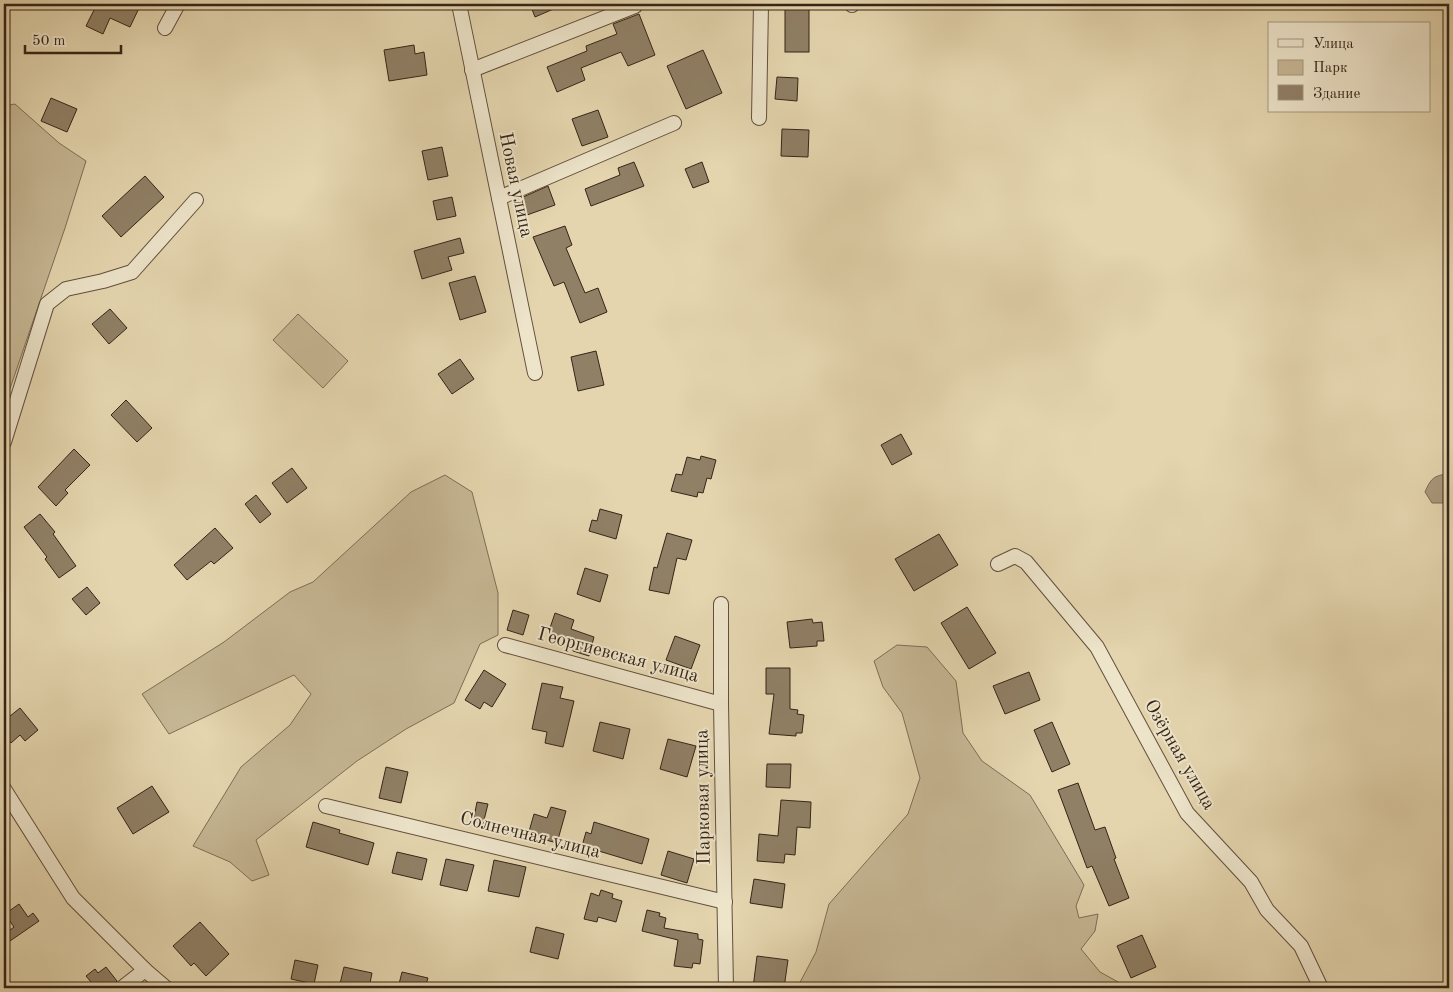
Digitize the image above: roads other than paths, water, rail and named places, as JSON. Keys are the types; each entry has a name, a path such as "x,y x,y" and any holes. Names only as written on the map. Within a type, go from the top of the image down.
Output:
{"street":[{"path":"164,28 178,4"},
{"name":"Новая улица","path":"459,4 535,373"},
{"path":"759,118 762,4"},
{"path":"472,70 635,6"},
{"path":"499,198 674,123"},
{"path":"4,442 47,304 66,289 132,272 196,200"},
{"name":"Озёрная улица","path":"998,564 1015,556 1026,562 1097,647 1187,813 1251,882 1267,910 1301,946 1321,988"},
{"name":"Парковая улица","path":"721,604 726,988"},
{"name":"Георгиевская улица","path":"505,645 721,704"},
{"path":"6,799 73,898 145,970 166,988"},
{"name":"Солнечная улица","path":"326,806 725,902"},
{"path":"122,988 145,970"}]}
